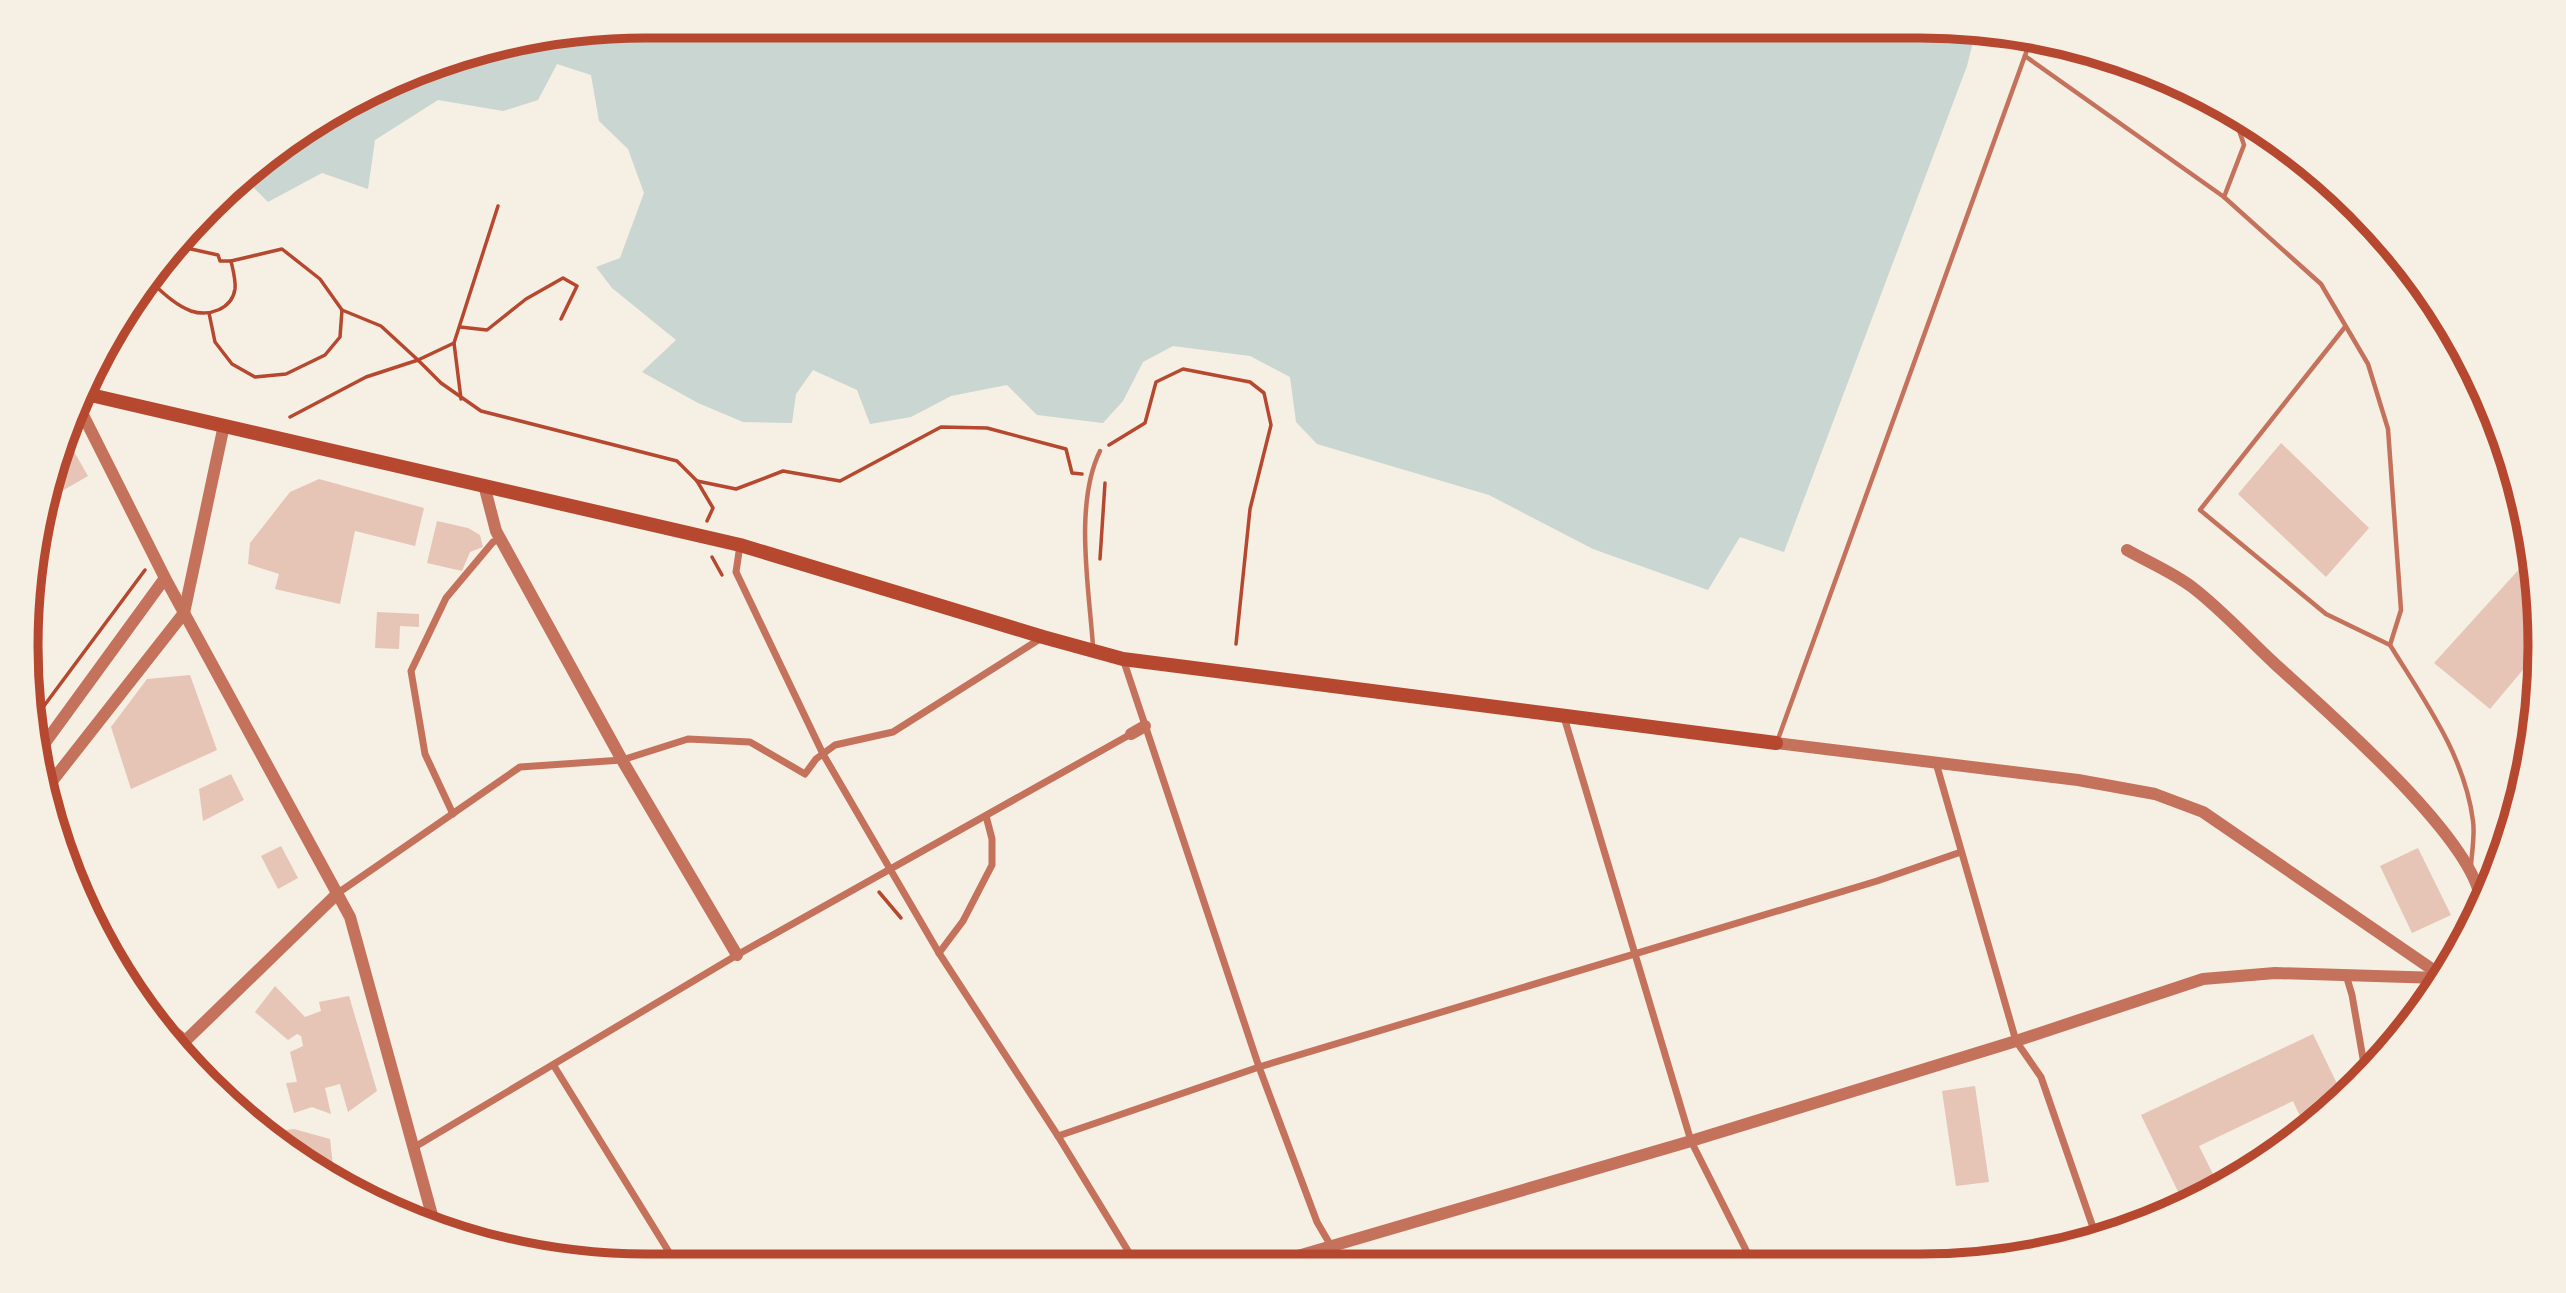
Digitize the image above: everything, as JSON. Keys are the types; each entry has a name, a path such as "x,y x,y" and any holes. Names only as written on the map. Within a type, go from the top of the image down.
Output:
{"main road":[{"path":"93,396 740,545 1123,659 1776,743"}],"street":[{"path":"84,417 165,578 350,917 432,1215"},
{"path":"53,779 184,613 224,425"},
{"path":"484,485 500,539 622,760 737,955"},
{"path":"453,814 425,754 411,671 446,598 493,542 500,539"},
{"path":"740,545 736,572 823,754 939,953 1058,1136 1130,1254"},
{"path":"2127,550 2191,587 2339,723 2422,804 2471,870 2478,886"},
{"path":"46,740 165,578"},
{"path":"185,1042 338,893 520,767 622,760 688,739 750,742 805,774 835,745 893,732 1042,637"},
{"path":"1123,659 1259,1067 1317,1223 1336,1254"},
{"path":"1563,716 1691,1141 1748,1254"},
{"path":"413,1148 737,955 1145,726"},
{"path":"1776,743 2155,793 2203,812 2433,971"},
{"path":"1936,762 2017,1041 2041,1077 2096,1228"},
{"path":"939,953 963,921 992,865 992,839 986,816"},
{"path":"1058,1136 1259,1067 1877,881 1961,852"},
{"path":"1308,1254 2017,1041 2203,979 2275,973 2429,977"},
{"path":"2346,975 2363,1061"},
{"path":"554,1066 670,1254"}],"lane":[{"path":"1776,743 2028,48"},
{"path":"2025,56 2224,197 2321,284 2368,363 2388,429 2401,610 2390,645"},
{"path":"2224,197 2244,145 2239,129"},
{"path":"2346,326 2200,509 2326,614 2390,645 2426,702 2462,769 2473,823 2471,870"},
{"path":"1093,651 1084,506 1092,468 1100,451"}],"path":[{"path":"461,399 454,343 498,206"},
{"path":"187,248 218,255 220,261 282,249 320,279 342,310 382,326 461,399 481,411 677,461 697,481 713,509"},
{"path":"157,287 191,311 209,313 221,309 233,296 235,285 231,261"},
{"path":"460,327 487,330 526,299 563,278 577,286 561,319"},
{"path":"209,313 215,342 232,364 255,377 286,374 325,355 340,337 342,310"},
{"path":"290,417 366,377 418,360 454,343"},
{"path":"1100,451 1145,423 1156,382 1183,369 1250,382 1264,393 1271,425 1250,509 1236,644"},
{"path":"697,481 736,489 783,471 840,481 941,427 987,428 1066,449 1072,473"},
{"path":"1100,560 1105,477"},
{"path":"42,708 155,557"}],"shaded area":[{"path":"1919,38 1973,41 1967,66 1784,552 1740,537 1708,590 1593,549 1489,495 1317,444 1296,422 1290,377 1250,356 1173,346 1143,362 1123,401 1103,423 1037,415 1007,385 951,396 911,417 870,424 857,390 813,370 796,394 792,423 743,422 698,403 642,372 676,340 612,288 596,267 620,258 644,193 628,149 599,121 591,75 557,64 538,100 503,111 438,100 375,140 368,189 322,173 268,202 251,185 309,141 378,101 451,71 489,59 528,50 607,40"}],"building":[{"path":"2281,443 2369,528 2326,577 2238,494"},
{"path":"72,448 88,476 62,491 60,487"},
{"path":"319,479 424,508 415,546 355,531 340,604 275,589 279,574 248,564 250,543 290,492"},
{"path":"437,521 468,528 480,535 483,547 470,552 462,571 427,563"},
{"path":"2522,566 2527,665 2490,709 2434,663"},
{"path":"377,612 419,614 419,627 400,626 399,649 375,648"},
{"path":"190,675 217,750 131,789 111,727 147,679"},
{"path":"231,774 244,800 203,821 199,789"},
{"path":"281,846 298,878 278,889 261,856"},
{"path":"2418,848 2451,915 2412,933 2380,866"},
{"path":"275,986 305,1017 321,1011 319,1002 349,996 377,1091 348,1112 340,1084 325,1088 331,1114 312,1107 294,1113 286,1083 297,1082 290,1052 303,1046 301,1036 297,1034 288,1040 255,1012"},
{"path":"2313,1034 2338,1086 2302,1119 2293,1101 2199,1146 2215,1178 2180,1196 2141,1115"},
{"path":"1975,1086 1989,1182 1956,1186 1942,1091"},
{"path":"294,1129 330,1139 333,1167 309,1152 279,1131"}]}
